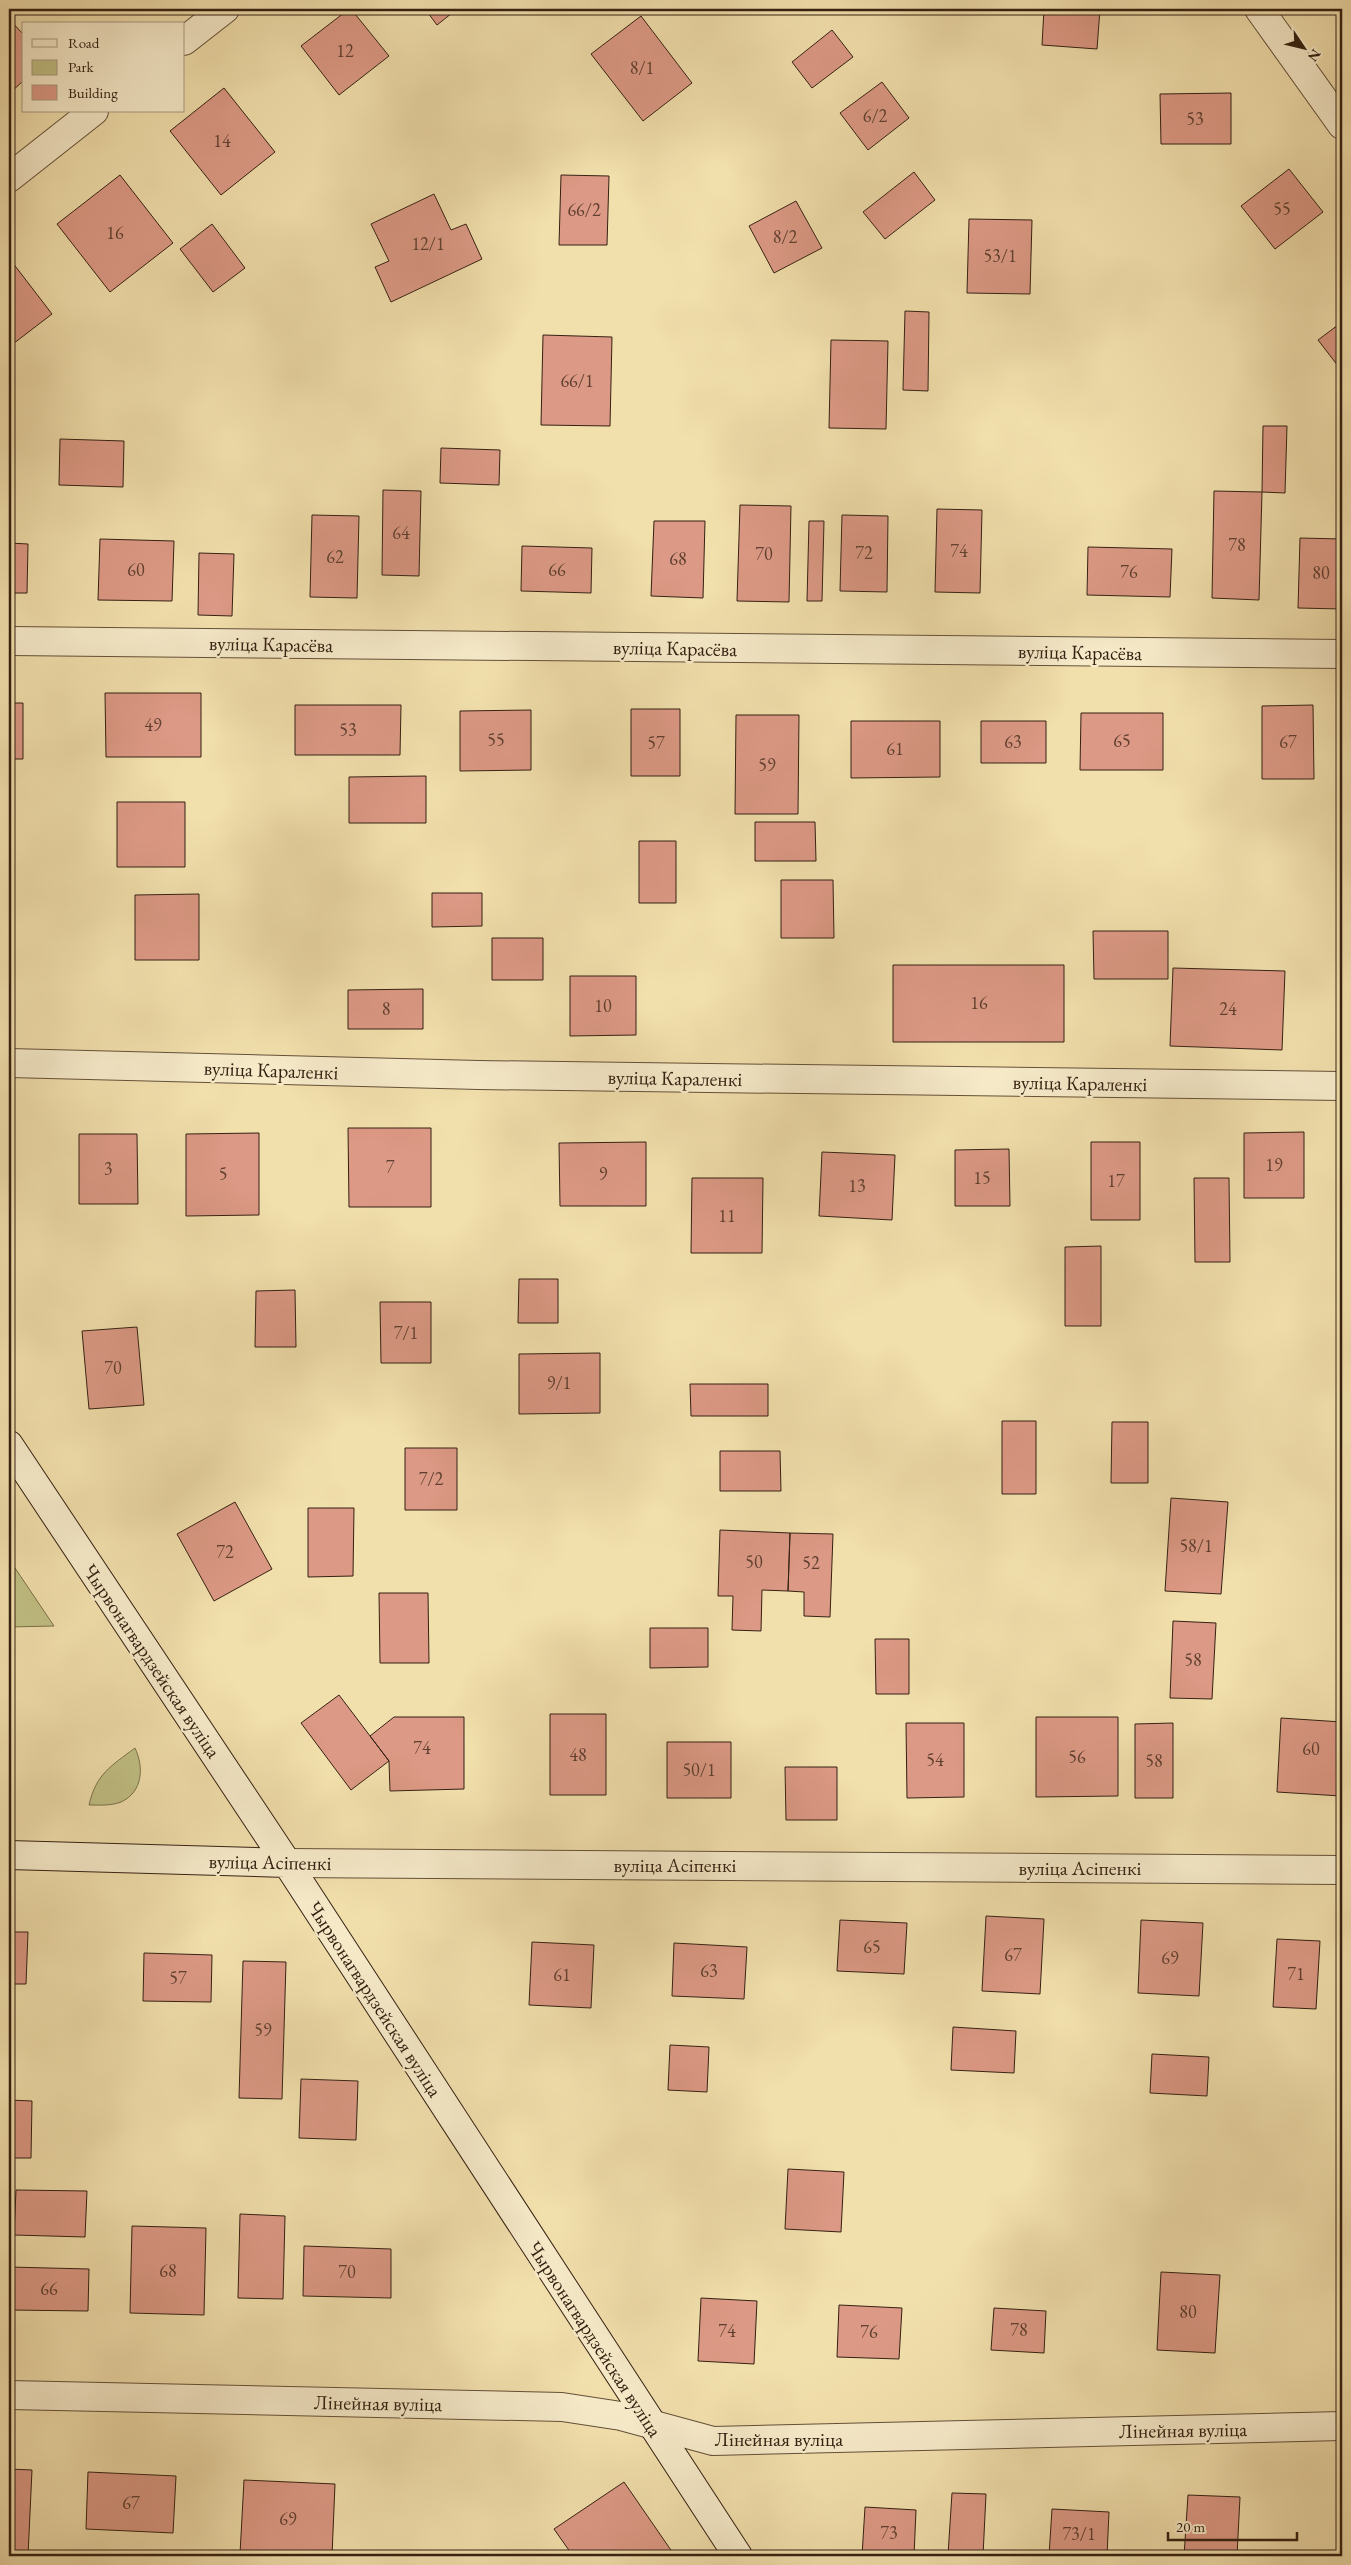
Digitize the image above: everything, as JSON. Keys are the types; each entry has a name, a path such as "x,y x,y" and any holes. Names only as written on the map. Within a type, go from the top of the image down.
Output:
{"street":[{"path":"185,40 225,9"},
{"path":"1259,9 1342,125"},
{"path":"9,178 93,112"},
{"name":"вуліца Карасёва","path":"9,641 1342,654"},
{"name":"вуліца Караленкі","path":"9,1063 479,1075 1342,1086"},
{"name":"Чырвонагвардзейская вуліца","path":"9,1445 287,1863 738,2556"},
{"name":"вуліца Асіпенкі","path":"9,1855 287,1863 1342,1870"},
{"name":"Лінейная вуліца","path":"9,2395 562,2407 592,2410 650,2423 713,2441 1342,2426"}],"green space":[{"path":"9,1559 54,1626 9,1627"},
{"path":"135,1748 140,1763 140,1778 134,1792 121,1802 89,1805 100,1778"}],"building":[{"path":"351,9 389,56 339,95 301,46"},
{"path":"425,9 457,9 437,25"},
{"path":"1044,9 1100,9 1097,49 1042,45"},
{"path":"641,16 692,83 643,121 591,54"},
{"path":"9,19 22,33 22,82 9,94"},
{"path":"832,30 853,57 812,88 792,62"},
{"path":"882,82 909,118 868,150 840,113"},
{"path":"224,88 275,152 221,195 170,131"},
{"path":"1231,93 1231,144 1161,144 1160,94"},
{"path":"1289,169 1323,212 1275,249 1241,206"},
{"path":"914,172 935,200 885,239 863,212"},
{"path":"120,175 173,243 110,292 57,224"},
{"path":"561,175 609,176 607,245 559,245"},
{"path":"434,194 451,230 466,224 482,259 391,302 375,267 389,261 371,224"},
{"path":"796,201 822,248 774,273 749,226"},
{"path":"969,219 1032,220 1030,294 967,293"},
{"path":"212,224 245,268 213,292 180,249"},
{"path":"9,258 52,314 9,347"},
{"path":"905,311 929,312 928,391 903,390"},
{"path":"1342,322 1342,371 1318,340"},
{"path":"543,335 612,337 610,426 541,425"},
{"path":"831,340 888,341 886,429 829,428"},
{"path":"1263,426 1287,426 1285,493 1262,492"},
{"path":"60,439 124,441 123,487 59,485"},
{"path":"441,448 500,450 499,485 440,483"},
{"path":"383,490 421,491 419,576 382,575"},
{"path":"1214,491 1262,492 1259,600 1212,598"},
{"path":"740,505 791,506 789,602 737,601"},
{"path":"937,509 982,510 980,593 935,592"},
{"path":"312,515 359,516 357,598 310,597"},
{"path":"842,515 888,516 887,592 840,591"},
{"path":"654,521 705,521 703,598 651,596"},
{"path":"809,521 824,521 822,601 807,601"},
{"path":"1300,538 1342,539 1342,609 1298,608"},
{"path":"100,539 174,541 172,601 98,600"},
{"path":"9,543 28,544 27,593 9,593"},
{"path":"522,546 592,548 591,593 521,591"},
{"path":"1088,547 1172,549 1170,597 1087,595"},
{"path":"199,553 234,554 232,616 198,615"},
{"path":"105,693 201,693 201,757 106,757"},
{"path":"9,703 23,703 23,759 9,759"},
{"path":"295,705 401,705 400,755 295,755"},
{"path":"1313,705 1314,779 1262,779 1262,706"},
{"path":"631,709 680,709 680,776 631,776"},
{"path":"531,710 531,770 460,771 460,711"},
{"path":"1081,713 1163,713 1163,770 1080,770"},
{"path":"736,715 799,715 798,814 735,814"},
{"path":"851,721 940,721 940,777 851,778"},
{"path":"981,721 1046,721 1046,763 981,763"},
{"path":"426,776 426,823 349,823 349,777"},
{"path":"117,802 185,802 185,867 117,867"},
{"path":"755,822 815,822 816,861 755,861"},
{"path":"639,841 676,841 676,903 639,903"},
{"path":"781,880 833,880 834,938 781,938"},
{"path":"432,893 482,893 482,926 432,927"},
{"path":"199,894 199,960 135,960 135,895"},
{"path":"1093,931 1168,931 1168,979 1094,979"},
{"path":"492,938 543,938 543,980 492,980"},
{"path":"893,965 1064,965 1064,1042 893,1042"},
{"path":"1173,968 1285,971 1282,1050 1170,1046"},
{"path":"570,976 636,976 636,1035 570,1036"},
{"path":"423,989 423,1029 348,1029 348,990"},
{"path":"348,1128 431,1128 431,1207 349,1207"},
{"path":"1304,1132 1304,1198 1244,1198 1244,1133"},
{"path":"259,1133 259,1215 186,1216 186,1134"},
{"path":"79,1134 137,1134 138,1204 79,1204"},
{"path":"646,1142 646,1206 560,1206 559,1143"},
{"path":"1091,1142 1140,1142 1140,1220 1091,1220"},
{"path":"1009,1149 1010,1206 955,1206 955,1150"},
{"path":"822,1152 895,1155 892,1220 819,1216"},
{"path":"692,1178 763,1178 762,1253 691,1253"},
{"path":"1194,1178 1229,1178 1230,1262 1195,1262"},
{"path":"1101,1246 1101,1326 1065,1326 1065,1247"},
{"path":"519,1279 558,1279 558,1323 518,1323"},
{"path":"295,1290 296,1347 255,1347 256,1291"},
{"path":"380,1302 431,1302 431,1363 381,1363"},
{"path":"137,1327 144,1405 89,1409 82,1331"},
{"path":"600,1353 600,1413 519,1414 519,1354"},
{"path":"690,1384 768,1384 768,1416 691,1416"},
{"path":"1002,1421 1036,1421 1036,1494 1002,1494"},
{"path":"1112,1422 1148,1422 1148,1483 1111,1483"},
{"path":"405,1448 457,1448 457,1510 405,1510"},
{"path":"720,1451 780,1451 781,1491 720,1491"},
{"path":"1171,1498 1228,1502 1221,1594 1165,1591"},
{"path":"235,1502 272,1569 214,1601 177,1534"},
{"path":"308,1508 354,1508 353,1576 308,1577"},
{"path":"720,1530 790,1533 788,1591 762,1590 761,1631 732,1630 733,1596 718,1596"},
{"path":"790,1533 833,1534 830,1617 804,1616 804,1592 788,1591"},
{"path":"379,1593 428,1593 429,1663 380,1663"},
{"path":"1173,1621 1216,1623 1212,1699 1170,1698"},
{"path":"650,1628 708,1628 708,1667 650,1668"},
{"path":"875,1639 909,1639 909,1694 876,1694"},
{"path":"339,1695 389,1761 351,1790 301,1723"},
{"path":"550,1714 606,1714 606,1795 550,1795"},
{"path":"394,1717 464,1717 464,1789 390,1791 389,1761 370,1736"},
{"path":"1036,1717 1118,1717 1118,1796 1036,1797"},
{"path":"1281,1718 1342,1722 1341,1796 1277,1792"},
{"path":"906,1723 964,1723 964,1797 907,1798"},
{"path":"1173,1723 1173,1798 1135,1798 1135,1724"},
{"path":"667,1742 731,1742 731,1798 667,1798"},
{"path":"785,1767 837,1767 837,1820 786,1820"},
{"path":"986,1916 1044,1919 1040,1994 982,1991"},
{"path":"840,1920 907,1923 904,1974 837,1971"},
{"path":"1141,1920 1203,1923 1199,1996 1138,1993"},
{"path":"9,1932 28,1932 26,1984 9,1984"},
{"path":"1277,1939 1320,1941 1316,2009 1273,2007"},
{"path":"532,1942 594,1945 591,2008 529,2005"},
{"path":"674,1943 747,1947 744,1999 672,1996"},
{"path":"144,1953 212,1955 211,2002 143,2001"},
{"path":"243,1961 286,1962 282,2099 239,2098"},
{"path":"953,2027 1016,2031 1014,2073 951,2070"},
{"path":"670,2045 709,2047 707,2092 668,2090"},
{"path":"1152,2054 1209,2057 1207,2096 1150,2093"},
{"path":"301,2079 358,2081 356,2140 299,2138"},
{"path":"9,2100 32,2101 31,2158 9,2158"},
{"path":"788,2169 844,2172 841,2232 785,2229"},
{"path":"16,2190 87,2191 85,2237 14,2235"},
{"path":"240,2214 285,2216 283,2299 238,2298"},
{"path":"132,2226 206,2228 204,2315 130,2313"},
{"path":"304,2246 391,2249 391,2298 303,2296"},
{"path":"9,2267 89,2269 88,2311 9,2310"},
{"path":"1161,2272 1220,2275 1215,2353 1157,2350"},
{"path":"701,2298 757,2301 754,2364 698,2361"},
{"path":"839,2305 902,2308 899,2359 837,2357"},
{"path":"994,2308 1046,2311 1044,2353 991,2350"},
{"path":"9,2469 32,2470 28,2556 9,2556"},
{"path":"88,2472 176,2476 173,2533 86,2529"},
{"path":"244,2480 335,2484 332,2556 240,2554"},
{"path":"624,2482 675,2556 573,2556 554,2529"},
{"path":"952,2493 986,2494 983,2556 948,2555"},
{"path":"1188,2495 1240,2497 1237,2556 1184,2556"},
{"path":"865,2507 916,2510 914,2556 862,2556"},
{"path":"1052,2509 1109,2512 1107,2556 1049,2556"}]}
